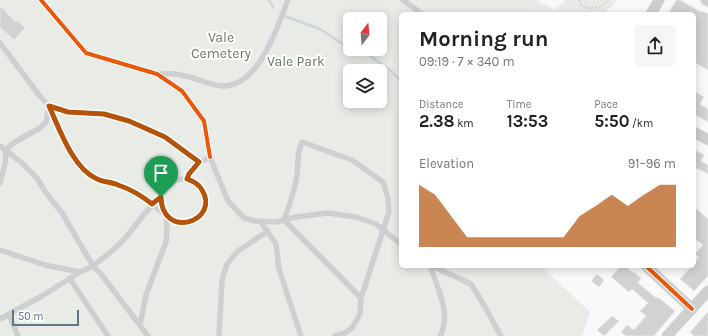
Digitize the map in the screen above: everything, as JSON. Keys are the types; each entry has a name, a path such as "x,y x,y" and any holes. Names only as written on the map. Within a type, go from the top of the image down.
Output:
{"street":[{"path":"652,12 659,0"},
{"path":"696,133 708,140"},
{"path":"648,268 692,309"},
{"path":"667,336 708,291"}],"lane":[{"path":"157,74 180,74 223,86 241,82 254,71 268,47 288,0"},
{"path":"403,0 419,12"},
{"path":"0,42 39,95 49,106 69,149 82,168 96,179 118,185 146,198 152,204 173,221 182,223 197,219 205,207 204,194 200,186 192,180 176,180 170,183 164,190 161,197 152,204 126,238 114,250 93,266 80,272 0,320"},
{"path":"2,148 40,128 46,122 49,106"},
{"path":"49,106 68,112 104,114 129,121 165,137 199,162"},
{"path":"284,220 297,176 298,151 302,142 352,160 383,182 388,198 389,212 382,229 362,298 360,314 352,328 345,333 335,336"},
{"path":"0,183 5,164 2,148"},
{"path":"2,148 37,178 46,193 62,213 93,266 148,336"},
{"path":"187,179 189,174 199,162 210,157 228,201 244,218 261,222 276,222 296,217 328,213 356,217 376,224 399,242"},
{"path":"0,175 5,164"},
{"path":"140,325 146,295 166,242 166,215 162,206 161,197"},
{"path":"284,220 362,298"},
{"path":"261,222 276,244 279,269 302,335"},
{"path":"219,336 222,280 227,264 238,251 268,231"},
{"path":"0,250 45,265 80,272"},
{"path":"432,268 445,311 444,328 440,336"},
{"path":"435,268 471,284 501,336"},
{"path":"70,279 108,336"},
{"path":"8,315 18,336"}],"path":[{"path":"580,0 581,5 587,8 598,8 609,0"}],"green space":[{"name":"Vale Cemetery","path":"0,0 537,0 555,10 565,0 617,0 604,12 399,12 399,268 544,268 590,312 582,336 0,336"}],"building":[{"path":"676,0 680,0 701,12 702,11 708,14 708,70 696,63 696,12 669,12"},
{"path":"0,6 16,22 18,21 25,28 14,40 0,27"},
{"path":"696,92 704,97 700,104 708,109 708,122 696,116"},
{"path":"696,150 704,155 701,161 708,165 708,174 697,168 696,170"},
{"path":"696,209 708,219 708,276 694,291 680,279 690,268 696,268 696,261 699,257 696,253 703,245 696,240"},
{"path":"619,268 627,268 641,278 638,283 675,311 654,336 626,336 621,332 627,325 634,330 646,316 640,311 648,303 632,289 629,292 611,277"},
{"path":"597,274 604,280 599,287 591,281"},
{"path":"708,312 708,336 694,336 690,332"},
{"path":"612,316 619,321 604,336 597,330"}],"waterway":[{"path":"269,0 273,7"},
{"path":"284,16 320,29 343,44"},
{"path":"370,56 399,79"}],"cycle path":[{"path":"41,0 86,53 157,74 182,91 204,121 210,157"},
{"path":"648,268 692,309"}],"route":[{"path":"49,106 68,112 104,114 129,121 165,137 199,162 189,174 187,179 192,180 200,186 206,201 205,207 197,219 182,223 173,221 166,215 162,206 161,197 152,204 146,198 134,192 118,185 96,179 82,168 69,149 49,106"}],"park label":[{"name":"Vale Park","path":"296,61"}]}
